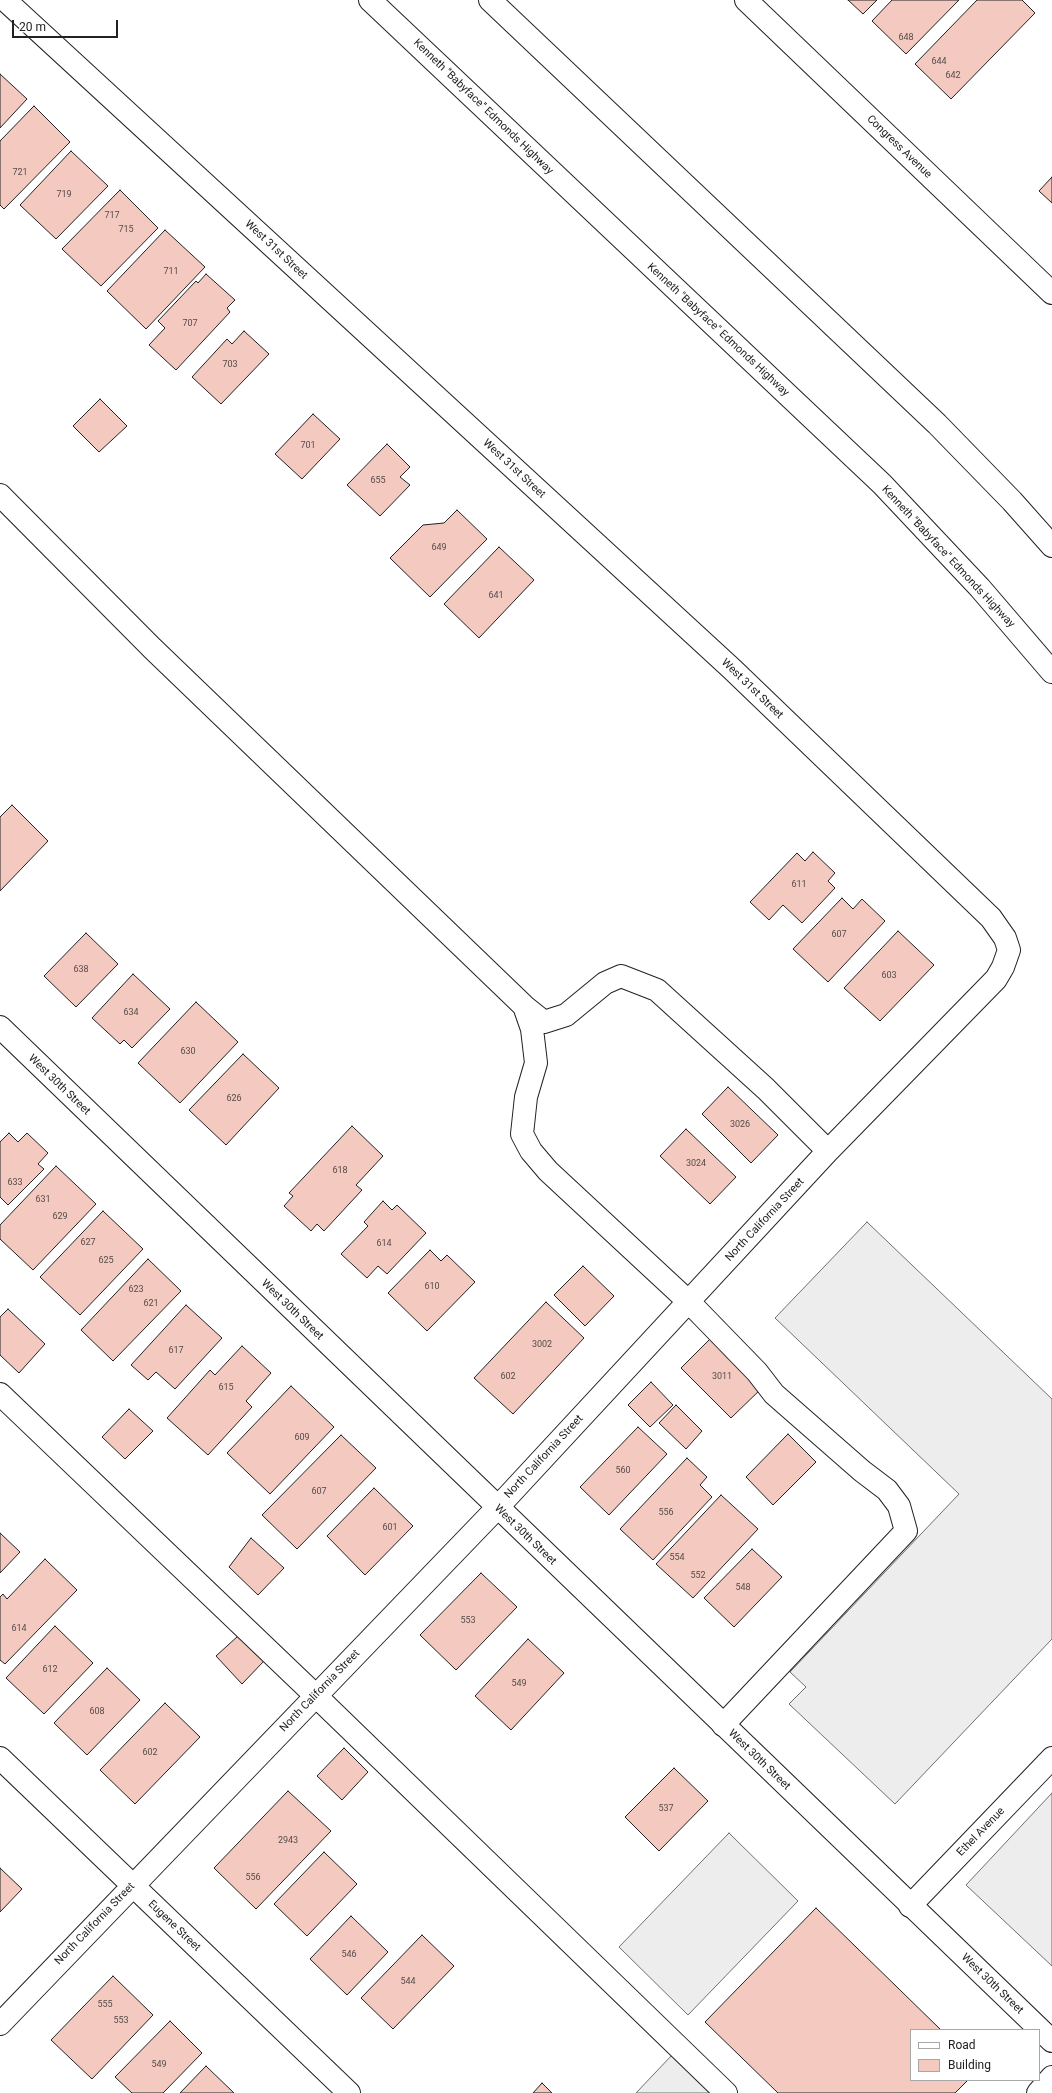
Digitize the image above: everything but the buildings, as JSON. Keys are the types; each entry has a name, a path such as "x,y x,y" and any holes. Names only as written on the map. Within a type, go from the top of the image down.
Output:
{"main road":[{"name":"West 31st Street","path":"5,0 732,669 991,918 1005,938 1009,950"},
{"name":"Kenneth \"Babyface\" Edmonds Highway","path":"370,0 882,484 980,588 1052,672"},
{"path":"490,0 937,424 1012,501 1052,546"},
{"name":"Congress Avenue","path":"746,0 1052,293"},
{"path":"0,495 152,648 524,1006 544,1022 566,1014 606,983 621,976 657,990 766,1089 828,1151"},
{"name":"North California Street","path":"0,2024 132,1885 497,1508 828,1151 996,979 1003,967 1009,950"},
{"path":"524,1006 532,1029 536,1063 526,1097 522,1134 531,1151 548,1171 689,1302 757,1372 774,1394 862,1471 887,1490 899,1506 906,1531 723,1725"},
{"name":"West 30th Street","path":"0,1028 1039,2029"},
{"path":"0,1394 316,1696 726,2093"},
{"name":"Eugene Street","path":"0,1758 349,2093"},
{"name":"Ethel Avenue","path":"910,1906 1052,1758"},
{"name":"West 30th Street","path":"1040,2030 1052,2041"},
{"path":"1038,2093 1052,2077"}],"shaded area":[{"path":"867,1222 1052,1399 1052,1639 895,1804 789,1704 806,1687 790,1672 959,1494 775,1318"},
{"path":"1052,1793 1052,1966 966,1885"},
{"path":"729,1833 798,1901 688,2015 619,1947"},
{"path":"672,2055 712,2093 636,2093"}]}
